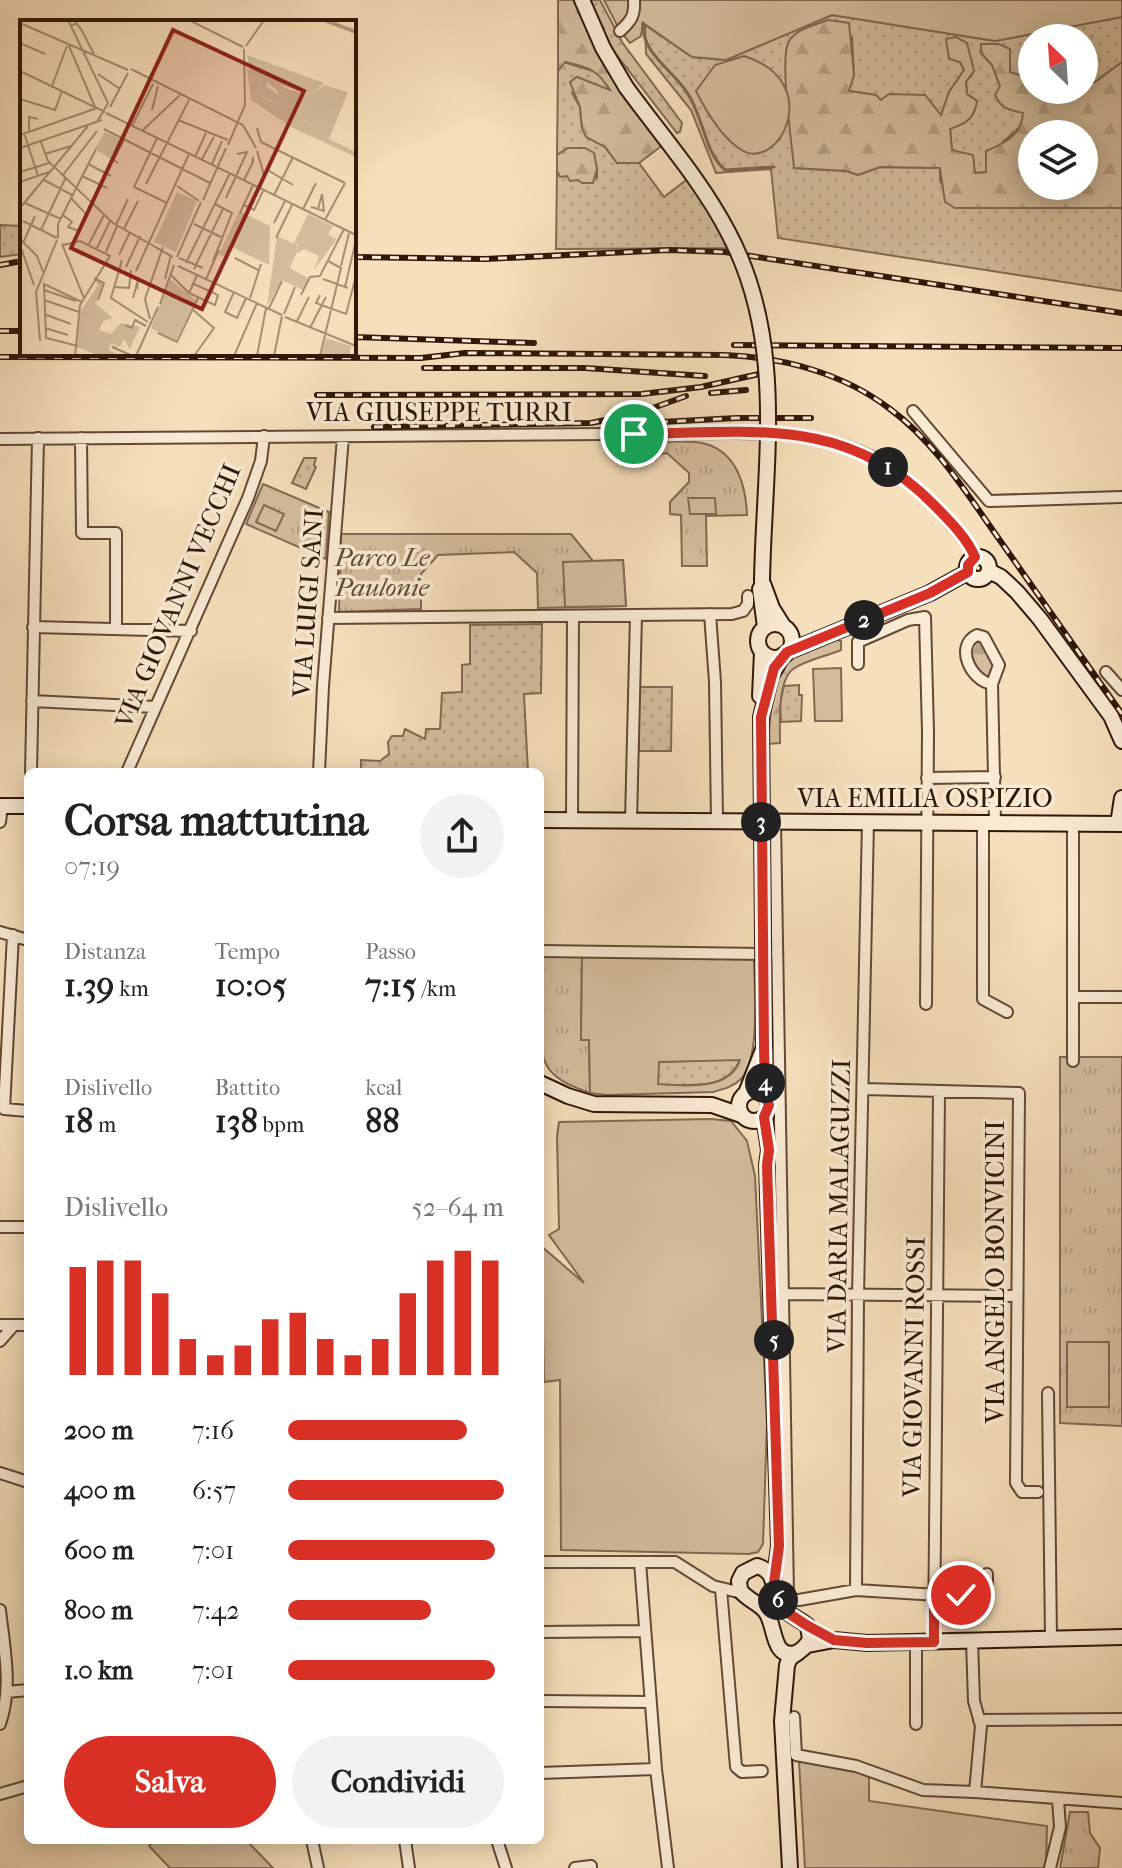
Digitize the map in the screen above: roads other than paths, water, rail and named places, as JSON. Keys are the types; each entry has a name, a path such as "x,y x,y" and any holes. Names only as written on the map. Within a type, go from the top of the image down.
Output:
{"main road":[{"path":"582,0 603,48 626,87 722,220 754,293 764,340 769,393 759,593 765,627 759,642 762,652 765,1096 769,1109 757,1121 712,1105"},
{"path":"989,571 980,579 968,572 968,565 975,557 986,560 989,571 1017,592 1111,716 1122,741"},
{"path":"762,652 775,658 930,593 968,572"},
{"path":"761,717 771,676 791,642 772,608 762,581"},
{"path":"765,627 773,623 806,634 829,634"},
{"path":"1120,824 1122,798"},
{"path":"1,806 24,806"},
{"name":"VIA EMILIA OSPIZIO","path":"544,820 1120,824"},
{"path":"764,1047 739,1103 767,1165"},
{"path":"544,1085 594,1104 712,1105 756,1091 765,1096"},
{"path":"764,1117 769,1150 779,1546 774,1583"},
{"path":"777,1533 768,1554 757,1566 747,1569 739,1585 742,1593 767,1613 773,1624 777,1646 778,1702 788,1719"},
{"path":"757,1566 768,1572 781,1606 834,1640"},
{"path":"790,1868 787,1665 810,1635 808,1626"},
{"path":"777,1646 788,1653 834,1640 867,1643 1122,1637"}],"street":[{"path":"620,31 635,13 634,0"},
{"path":"913,411 989,501 1122,497"},
{"name":"VIA GIUSEPPE TURRI","path":"0,439 804,435 837,442 861,452 912,484 965,540 975,557"},
{"name":"VIA GIOVANNI VECCHI","path":"129,768 248,498 261,461 264,436"},
{"name":"VIA LUIGI SANI","path":"319,768 343,437"},
{"path":"31,768 38,438"},
{"path":"81,438 82,533 116,533 116,629"},
{"path":"328,618 710,614 743,611 748,604 748,596"},
{"path":"710,614 715,682 717,821"},
{"path":"631,821 636,615"},
{"path":"572,820 573,616"},
{"path":"858,664 858,642 908,620 925,617 928,822 926,1004"},
{"path":"33,627 191,631"},
{"path":"992,684 979,680 969,667 968,645 970,639 977,635 984,637 999,665 992,684 995,777 989,823 983,999 1007,1012"},
{"path":"1106,672 1122,690"},
{"path":"32,701 155,707"},
{"path":"927,778 995,777"},
{"path":"0,822 1,806"},
{"path":"775,821 787,1591 790,1599 799,1600 856,1590 987,1598 987,1574"},
{"name":"VIA DARIA MALAGUZZI","path":"856,1590 858,1296 868,822"},
{"path":"1073,823 1073,1061"},
{"path":"0,932 24,939"},
{"path":"13,935 2,1110 24,1111"},
{"path":"544,951 778,954"},
{"path":"1073,997 1122,997"},
{"name":"VIA ANGELO BONVICINI","path":"864,1089 1019,1093 1016,1483 1022,1492 1038,1492"},
{"name":"VIA GIOVANNI ROSSI","path":"934,1642 939,1092"},
{"path":"0,1227 24,1227"},
{"path":"783,1294 1017,1296"},
{"path":"0,1325 24,1325"},
{"path":"0,1341 14,1325"},
{"path":"1048,1393 1051,1639"},
{"path":"0,1473 24,1481"},
{"path":"544,1562 675,1562 721,1589 742,1593"},
{"path":"640,1562 656,1769 668,1868"},
{"path":"705,1581 740,1578"},
{"path":"721,1589 736,1767 742,1772 762,1771"},
{"path":"0,1610 7,1692 0,1724"},
{"path":"544,1632 645,1631"},
{"path":"972,1641 974,1701 981,1749 975,1792"},
{"path":"916,1642 916,1724"},
{"path":"7,1692 24,1690"},
{"path":"544,1701 651,1702"},
{"path":"788,1719 796,1755 856,1766 923,1790 1122,1803"},
{"path":"979,1720 1122,1719"},
{"path":"544,1773 656,1769"},
{"path":"0,1794 24,1787"},
{"path":"1050,1868 1060,1827 1058,1800"},
{"path":"313,1844 318,1868"},
{"path":"406,1844 409,1868"},
{"path":"498,1844 506,1868"},
{"path":"575,1868 591,1868"}],"waterway":[{"path":"643,23 647,43 686,91 697,111 708,144 725,170 774,167"}],"railway":[{"path":"356,257 485,259 669,250 725,252 1122,313"},
{"path":"0,265 20,261"},
{"path":"0,331 20,331"},
{"path":"356,337 534,343"},
{"path":"734,345 1122,348"},
{"path":"0,357 421,358 465,353 724,355 768,359 811,369 872,396 922,437 962,487 1122,714"},
{"path":"424,368 585,368 705,376"},
{"path":"317,395 642,394 701,387 759,374"},
{"path":"711,393 746,390"},
{"path":"374,427 591,423 639,413 686,396"},
{"path":"623,424 811,418"}],"park label":[{"name":"Parco Le Paulonie","path":"382,572"}]}
